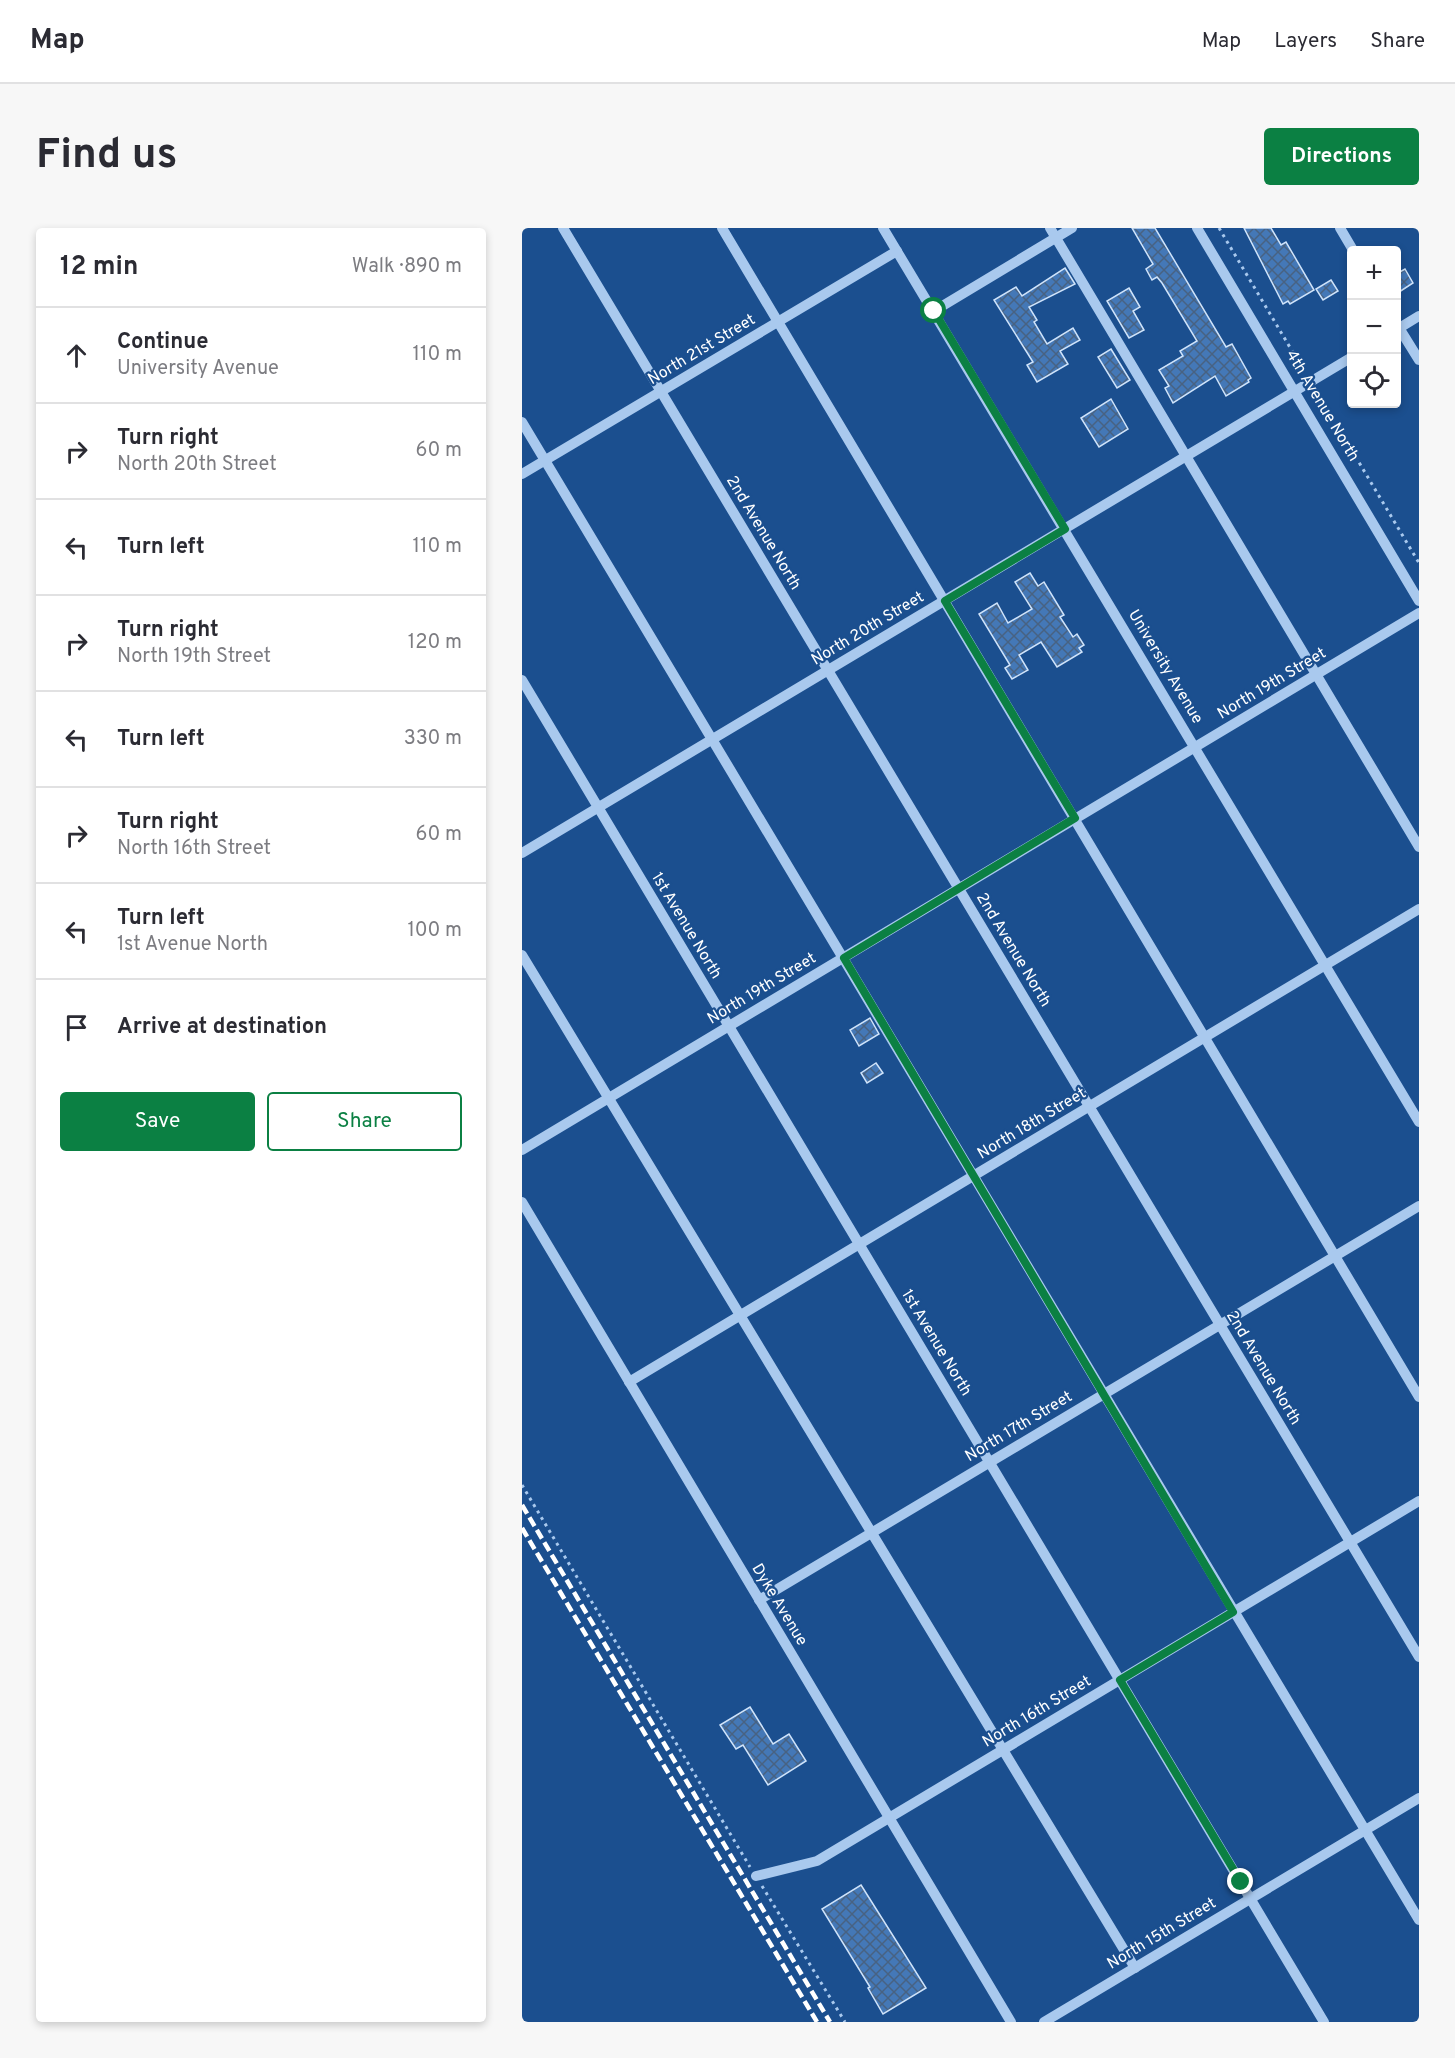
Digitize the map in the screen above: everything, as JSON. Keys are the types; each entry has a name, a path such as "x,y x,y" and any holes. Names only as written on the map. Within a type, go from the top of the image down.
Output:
{"street":[{"name":"2nd Avenue North","path":"563,228 1419,1657"},
{"path":"722,228 1419,1397"},
{"name":"University Avenue","path":"883,228 1419,1122"},
{"path":"934,311 1053,233 1071,228"},
{"name":"4th Avenue North","path":"1197,228 1419,601"},
{"path":"1340,228 1351,246"},
{"path":"1053,233 1419,847"},
{"name":"North 21st Street","path":"522,474 897,251"},
{"path":"1401,325 1419,316"},
{"path":"1401,332 1419,360"},
{"name":"North 20th Street","path":"522,853 1347,360"},
{"path":"522,422 1419,1920"},
{"name":"North 19th Street","path":"522,1150 1419,613"},
{"name":"1st Avenue North","path":"522,680 1324,2022"},
{"name":"North 18th Street","path":"628,1382 1419,909"},
{"path":"522,955 742,1314 1135,1968"},
{"name":"Dyke Avenue","path":"522,1202 1011,2022"},
{"name":"North 17th Street","path":"759,1600 1419,1206"},
{"name":"North 16th Street","path":"756,1876 817,1861 1419,1501"},
{"name":"North 15th Street","path":"1044,2022 1419,1798"}],"path":[{"path":"1219,228 1419,563"},
{"path":"522,1485 845,2022"}],"building":[{"path":"1132,228 1155,228 1226,347 1232,344 1251,378 1249,382 1226,396 1215,376 1173,403 1165,388 1169,386 1159,370 1183,356 1180,351 1197,341 1162,283 1157,277 1152,280 1146,269 1153,264"},
{"path":"1244,228 1271,228 1281,245 1286,242 1314,290 1290,304 1288,301 1283,304"},
{"path":"1065,268 1075,284 1029,307 1037,320 1034,322 1047,344 1073,328 1080,340 1060,351 1068,364 1037,382 1027,365 1033,362 994,300 1016,287 1022,296"},
{"path":"1405,269 1413,283 1401,291 1401,271"},
{"path":"1331,280 1338,291 1323,300 1316,289"},
{"path":"1129,288 1140,307 1133,311 1144,330 1129,338 1107,301"},
{"path":"1111,349 1130,380 1117,388 1098,357"},
{"path":"1111,399 1128,429 1099,447 1081,418"},
{"path":"1030,573 1038,586 1044,582 1064,615 1060,617 1073,637 1077,634 1084,645 1079,648 1082,652 1057,667 1041,642 1019,655 1028,670 1012,679 1005,668 1010,665 979,614 997,603 1008,623 1032,609 1015,582"},
{"path":"870,1018 879,1034 859,1046 850,1030"},
{"path":"876,1063 883,1073 867,1083 861,1073"},
{"path":"750,1707 773,1744 789,1734 806,1761 768,1785 743,1745 736,1749 720,1725"},
{"path":"861,1885 926,1988 883,2014 868,1988 870,1987 822,1909"}],"railway":[{"path":"522,1505 830,2022"},
{"path":"522,1528 817,2022"}],"route":[{"path":"934,311 1065,529 945,601 1075,818 844,958 1233,1612 1120,1680 1241,1882"}]}
